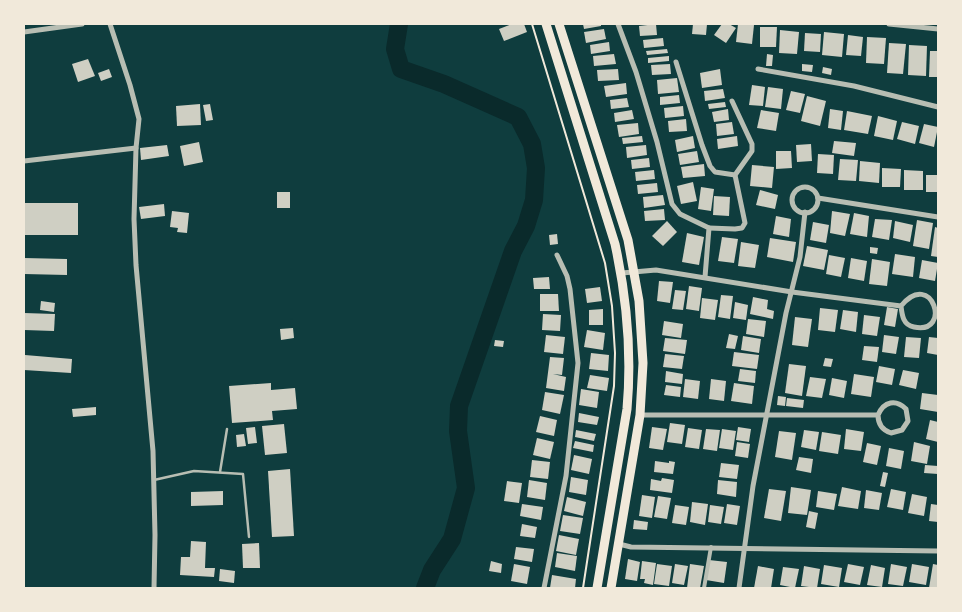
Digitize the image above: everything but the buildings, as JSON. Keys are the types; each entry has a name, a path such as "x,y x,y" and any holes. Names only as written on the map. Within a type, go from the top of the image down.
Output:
{"main road":[{"path":"546,24 608,218 622,273 629,335 629,384 623,433 597,588"},
{"path":"559,24 622,219 635,271 642,337 640,415 611,588"}],"street":[{"path":"24,32 82,24"},
{"path":"110,24 139,119 136,148 134,219 145,375 151,423 154,480 154,588"},
{"path":"618,24 636,72 672,204 680,214 708,228 735,230 742,228 745,223 735,175 752,151 752,144 732,101"},
{"path":"889,24 938,28"},
{"path":"676,62 710,166 714,172 735,175"},
{"path":"758,69 854,86 938,107"},
{"path":"24,161 136,148"},
{"path":"801,187 809,187 816,192 818,198 814,209 805,212 798,210 793,204 792,196 801,187"},
{"path":"818,198 938,217"},
{"path":"739,588 752,486 786,313 800,257 805,212"},
{"path":"706,277 708,228"},
{"path":"544,588 566,476 578,363 570,289 567,276 557,255"},
{"path":"622,273 656,270 792,292 900,306"},
{"path":"922,294 933,302 936,308 935,317 930,325 922,328 909,326 902,318 900,306 906,299 922,294"},
{"path":"890,402 897,403 906,409 908,421 902,430 891,433 881,427 878,421 878,414 890,402"},
{"path":"640,415 878,414"},
{"path":"619,544 631,547 938,551"},
{"path":"704,588 711,547"}],"lane":[{"path":"220,472 227,429"},
{"path":"154,480 194,471 220,472 231,475 243,474 248,538"}],"path":[{"path":"532,24 605,263 612,304 615,353 614,386 583,588"}],"waterway":[{"path":"399,24 395,49 401,69 444,84 518,117 532,144 536,168 534,200 526,226 513,251 459,406 458,431 466,488 452,539 432,570 425,588"}]}
